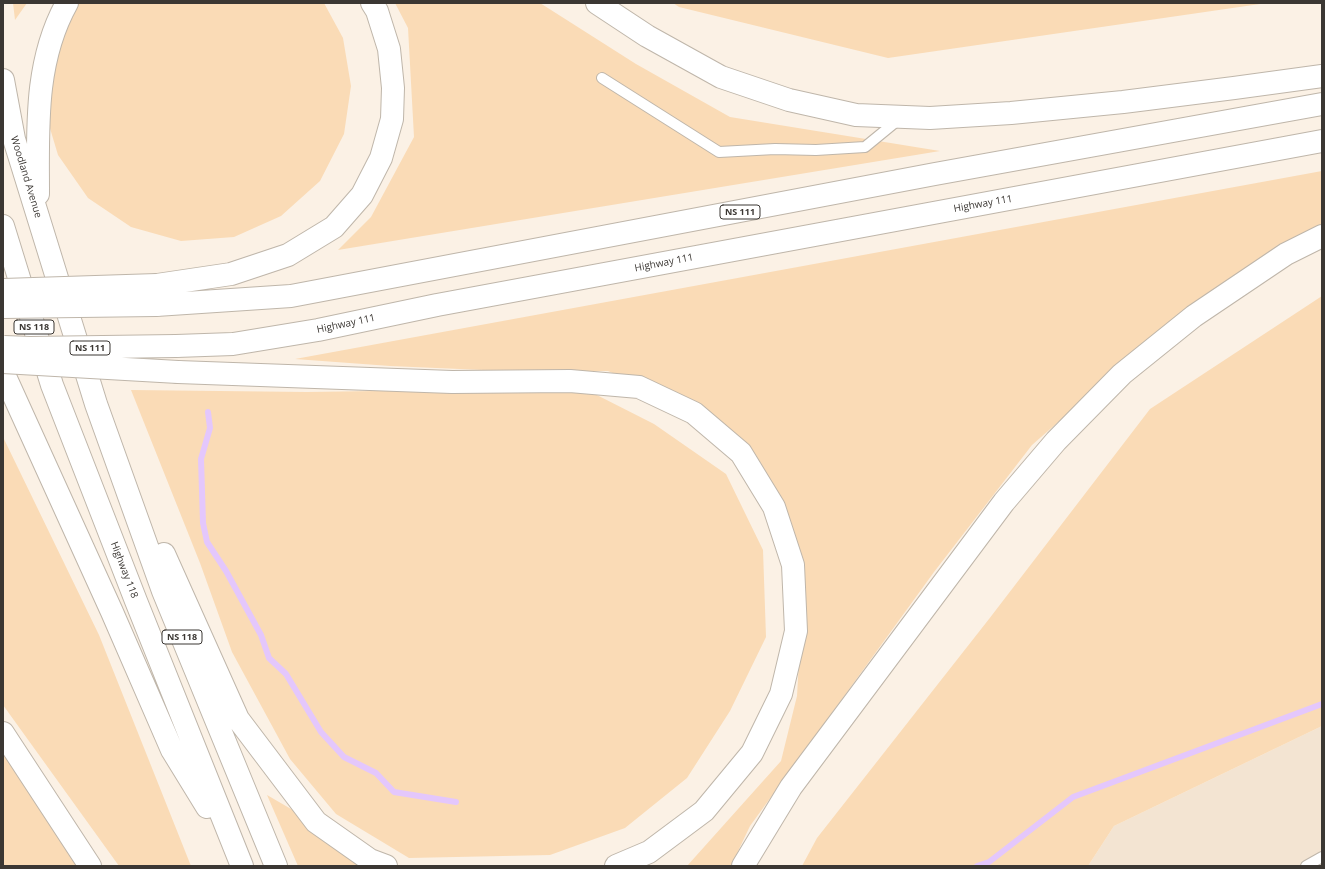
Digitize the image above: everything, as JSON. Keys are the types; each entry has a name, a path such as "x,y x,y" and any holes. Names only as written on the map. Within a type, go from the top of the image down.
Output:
{"highway":[{"path":"38,218 38,138 41,86 46,53 58,20 67,3"},
{"path":"3,290 156,295 231,274 288,255 334,226 362,195 381,158 392,119 393,88 389,49 377,11 372,3"},
{"path":"598,3 647,36 721,77 789,100 856,116 930,118 1011,113 1139,100 1322,76"},
{"name":"Woodland Avenue","path":"3,80 14,139 54,273 96,404"},
{"name":"NS 111","path":"3,307 156,295 291,296 935,174 1322,104"},
{"name":"Highway 111","path":"3,347 30,348 233,344 318,330 437,305 1322,141"},
{"name":"Highway 118","path":"3,226 52,385 240,862"},
{"path":"743,866 791,787 1004,502 1056,441 1122,374 1194,316 1286,254 1322,236"},
{"path":"3,362 178,372 452,382 570,381 640,386 694,412 741,453 774,507 793,565 796,631 780,694 752,753 704,812 649,852 616,866"},
{"path":"3,372 112,612 172,750 240,862"},
{"path":"96,404 238,719 316,822 370,860 386,866"},
{"name":"NS 118","path":"96,404 163,590 276,866"},
{"path":"3,733 90,866"}],"lane":[{"path":"602,78 719,152 775,149 816,150 866,147 901,117"},
{"path":"1306,866 1322,857"}],"shaded area":[{"path":"13,3 27,3 15,20"},
{"path":"69,3 324,3 343,38 351,86 344,134 320,181 281,216 234,237 181,241 131,227 88,198 58,155 43,105"},
{"path":"395,3 540,3 636,64 730,117 940,151 338,250 371,217 414,137 408,28"},
{"path":"673,3 1267,3 888,58 679,7"},
{"path":"1322,171 1322,237 1155,337 1032,445 934,572 750,826 731,866 687,866 781,761 797,696 800,643 799,570 786,507 756,455 705,415 608,371 506,371 390,366 295,359"},
{"path":"1322,296 1322,726 1114,826 1088,866 802,866 817,838 989,619 1150,409"},
{"path":"583,388 654,424 726,474 763,550 766,637 730,711 687,778 625,828 550,855 409,858 336,814 290,759 232,652 200,563 131,390 307,392"},
{"path":"3,437 99,635 191,866 119,866 3,705"},
{"path":"1322,726 1322,866 1088,866 1114,826"},
{"path":"3,728 93,866 3,866"},
{"path":"267,795 389,866 298,866"}],"waterway":[{"path":"208,412 210,428 201,459 203,523 207,542 226,571 261,635 269,658 286,674 321,732 344,757 376,773 394,792 456,802"},
{"path":"977,866 989,862 1073,797 1322,704"}]}
